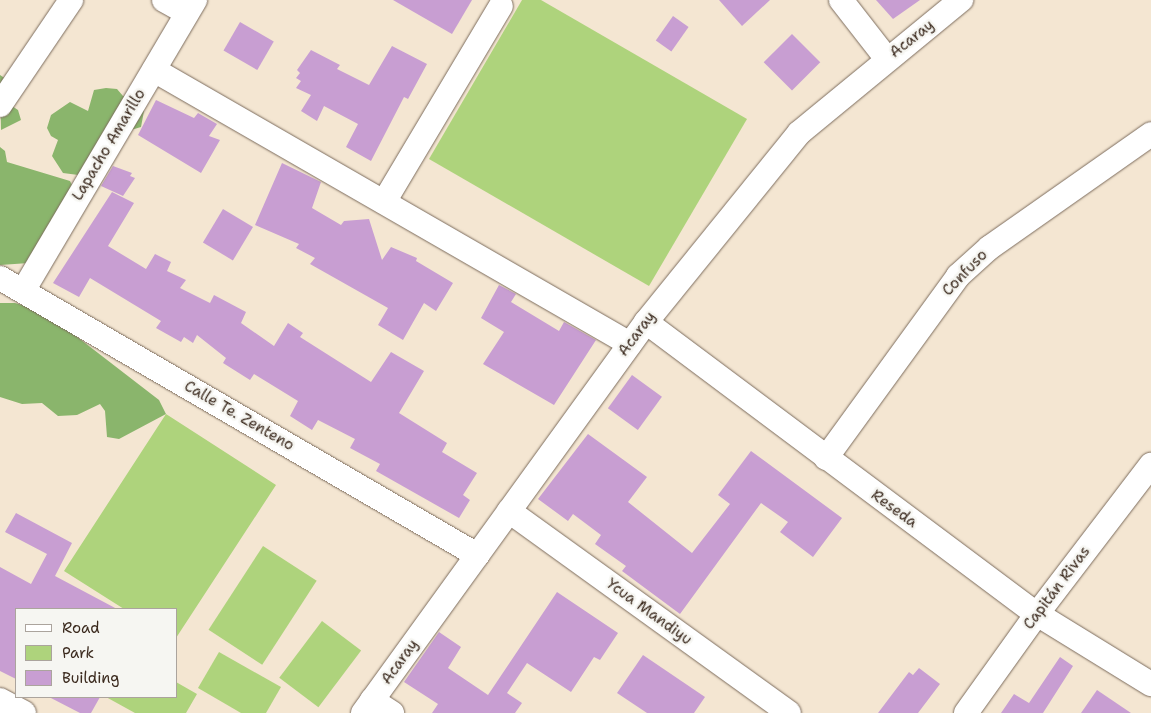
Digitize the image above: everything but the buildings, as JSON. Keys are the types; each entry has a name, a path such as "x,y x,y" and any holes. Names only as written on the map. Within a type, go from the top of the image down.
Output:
{"street":[{"path":"0,105 71,0"},
{"path":"164,0 191,7"},
{"path":"841,0 887,59"},
{"name":"Acaray","path":"368,706 646,322 799,132 961,0"},
{"path":"384,202 502,6"},
{"name":"Lapacho Amarillo","path":"23,291 191,7"},
{"path":"154,70 630,344"},
{"name":"Confuso","path":"826,458 958,276 989,248 1151,134"},
{"name":"Calle Te. Zenteno","path":"0,278 477,555"},
{"name":"Reseda","path":"646,322 1037,614 1151,684"},
{"name":"Capitán Rivas","path":"966,713 1037,614 1151,465"},
{"name":"Ycua Mandiyu","path":"509,511 789,713"},
{"path":"0,700 24,713"},
{"path":"368,706 392,713"}],"green space":[{"path":"522,0 541,0 747,119 649,286 429,159"},
{"path":"0,75 9,81 9,104 18,110 21,120 1,130"},
{"path":"117,89 123,96 137,100 144,111 141,127 131,130 86,176 63,173 52,156 58,140 51,136 47,128 51,115 70,102 88,111 94,90"},
{"path":"0,147 5,151 7,162 70,181 78,197 29,263 0,265"},
{"path":"0,303 15,303 71,319 76,336 159,400 166,414 119,439 107,437 105,411 100,404 77,415 58,416 42,403 22,404 0,397"},
{"path":"166,414 276,485 178,635 178,608 122,608 64,571"},
{"path":"263,546 317,581 262,665 209,630"},
{"path":"322,621 361,650 318,707 279,678"},
{"path":"219,652 281,687 266,713 241,713 198,688"},
{"path":"178,683 197,694 186,713 135,713 108,698 178,698"}]}
